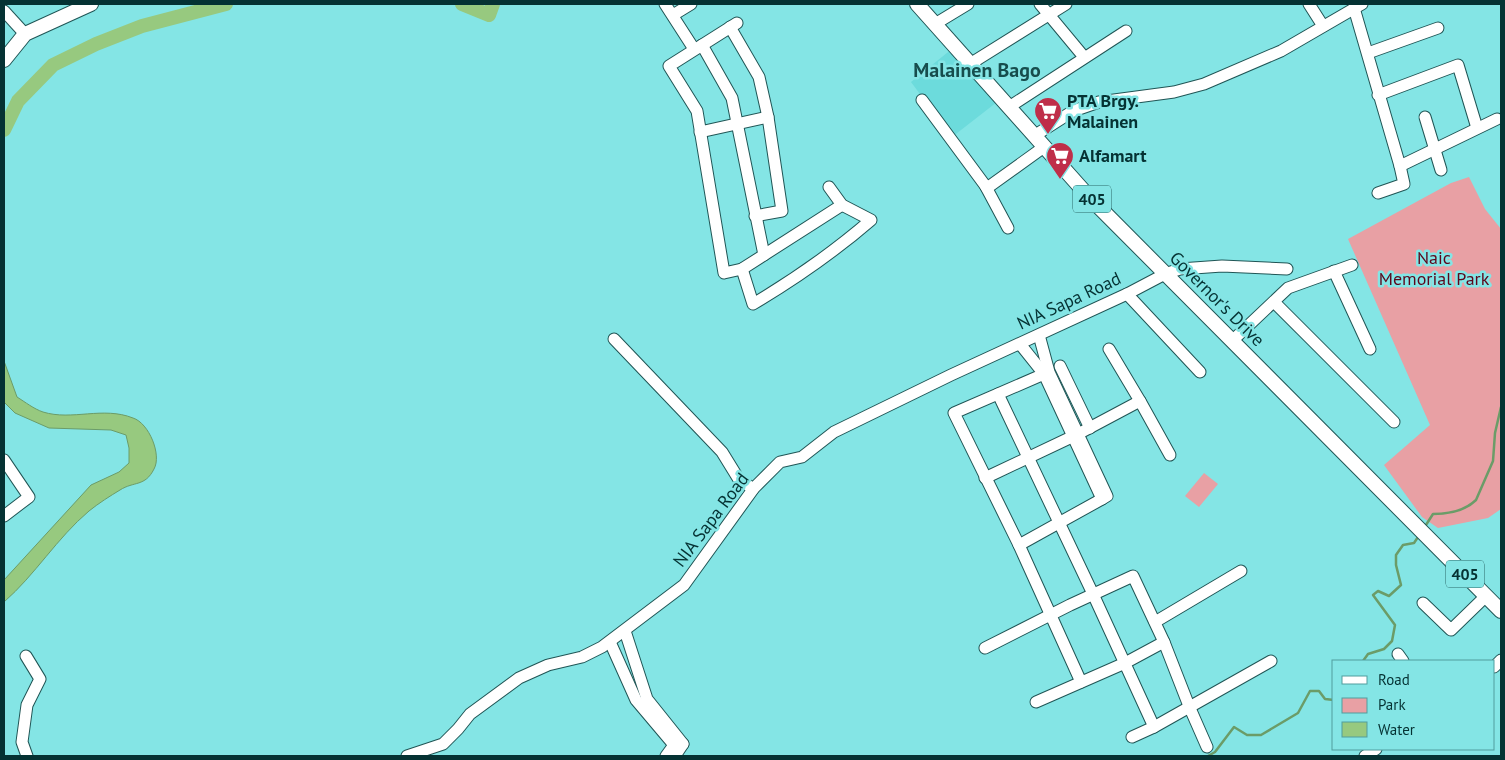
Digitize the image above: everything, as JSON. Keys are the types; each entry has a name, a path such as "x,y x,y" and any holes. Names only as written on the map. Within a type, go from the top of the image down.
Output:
{"main road":[{"path":"4,60 25,34 91,4"},
{"name":"Governor's Drive","path":"917,4 1090,198 1501,611"}],"street":[{"path":"665,4 698,47 732,98 754,216 764,255"},
{"path":"673,15 691,4"},
{"path":"935,24 968,4"},
{"path":"1040,4 1084,57"},
{"path":"970,64 1066,4"},
{"path":"1309,4 1323,26"},
{"path":"1034,136 1073,111 1099,102 1174,92 1204,84 1281,52 1351,7 1368,53 1404,184 1378,193"},
{"path":"4,12 25,34"},
{"path":"754,216 782,211 768,117 759,77 734,25 669,66 697,111 724,273 742,268 842,205"},
{"path":"1368,53 1438,28"},
{"path":"1009,107 1084,57 1126,32"},
{"path":"1378,95 1458,65 1477,128"},
{"path":"922,100 986,187 1008,228"},
{"path":"700,132 768,117"},
{"path":"1425,117 1440,170"},
{"path":"1400,166 1497,119"},
{"path":"986,187 1044,147"},
{"path":"742,268 753,304 786,285 836,250 871,220 842,205 829,186"},
{"path":"1232,341 1288,288 1352,265"},
{"name":"NIA Sapa Road","path":"407,756 443,744 470,714 520,678 548,665 582,657 610,642 625,631 684,585 753,489 780,462 796,460 802,457 834,432 1127,294 1165,274 1180,269 1222,266 1286,270"},
{"path":"1334,272 1370,350"},
{"path":"1127,294 1200,372"},
{"path":"1274,302 1394,422"},
{"path":"1019,545 1107,496 1046,373 1039,335"},
{"path":"614,338 722,452 738,478 753,489"},
{"path":"1020,344 1046,373"},
{"path":"1109,349 1170,455"},
{"path":"1060,366 1090,428"},
{"path":"1046,373 954,413 1052,614 1082,682"},
{"path":"998,394 1154,727"},
{"path":"985,478 1076,435 1140,401"},
{"path":"4,460 29,497 4,516"},
{"path":"1155,622 1241,571"},
{"path":"985,648 1133,576 1164,642 1207,747"},
{"path":"1424,604 1451,630 1486,596"},
{"path":"625,631 638,690"},
{"path":"610,642 638,690 647,699 678,748 666,756"},
{"path":"1036,702 1125,663 1164,642"},
{"path":"26,656 40,679 27,705 22,742 27,756"},
{"path":"1132,737 1154,727 1271,660"}],"shaded area":[{"path":"953,48 997,102 952,137 911,82"}],"green space":[{"name":"Naic Memorial Park","path":"1469,177 1485,209 1501,229 1501,509 1488,518 1438,528 1422,517 1384,465 1430,425 1348,239 1451,183"},
{"path":"1204,473 1218,484 1199,507 1185,496"}],"water":[{"path":"4,361 17,397 36,409 43,412 65,415 110,413 139,421 152,440 155,448 156,463 151,475 147,479 125,487 89,511 4,602 4,580 91,485 119,472 129,463 129,448 126,435 111,430 49,428 15,413 4,402"}],"waterway":[{"path":"4,130 18,101 53,65 96,44 142,26 226,4"},
{"path":"462,4 489,15 493,4"},
{"path":"1424,528 1433,514 1456,511 1467,507 1476,500 1493,461 1495,433 1501,407"},
{"path":"1364,660 1368,654 1384,649 1392,641 1395,625 1373,595 1378,591 1389,596 1401,585 1396,565 1396,555 1403,545 1414,543 1420,534"},
{"path":"1208,756 1215,752 1234,727 1247,735 1261,735 1298,713 1310,691 1319,691 1325,699 1332,700"}],"place":[{"name":"PTA Brgy. Malainen","path":"1048,135"},
{"name":"Alfamart","path":"1060,180"}],"district":[{"name":"Malainen Bago","path":"977,70"}]}
